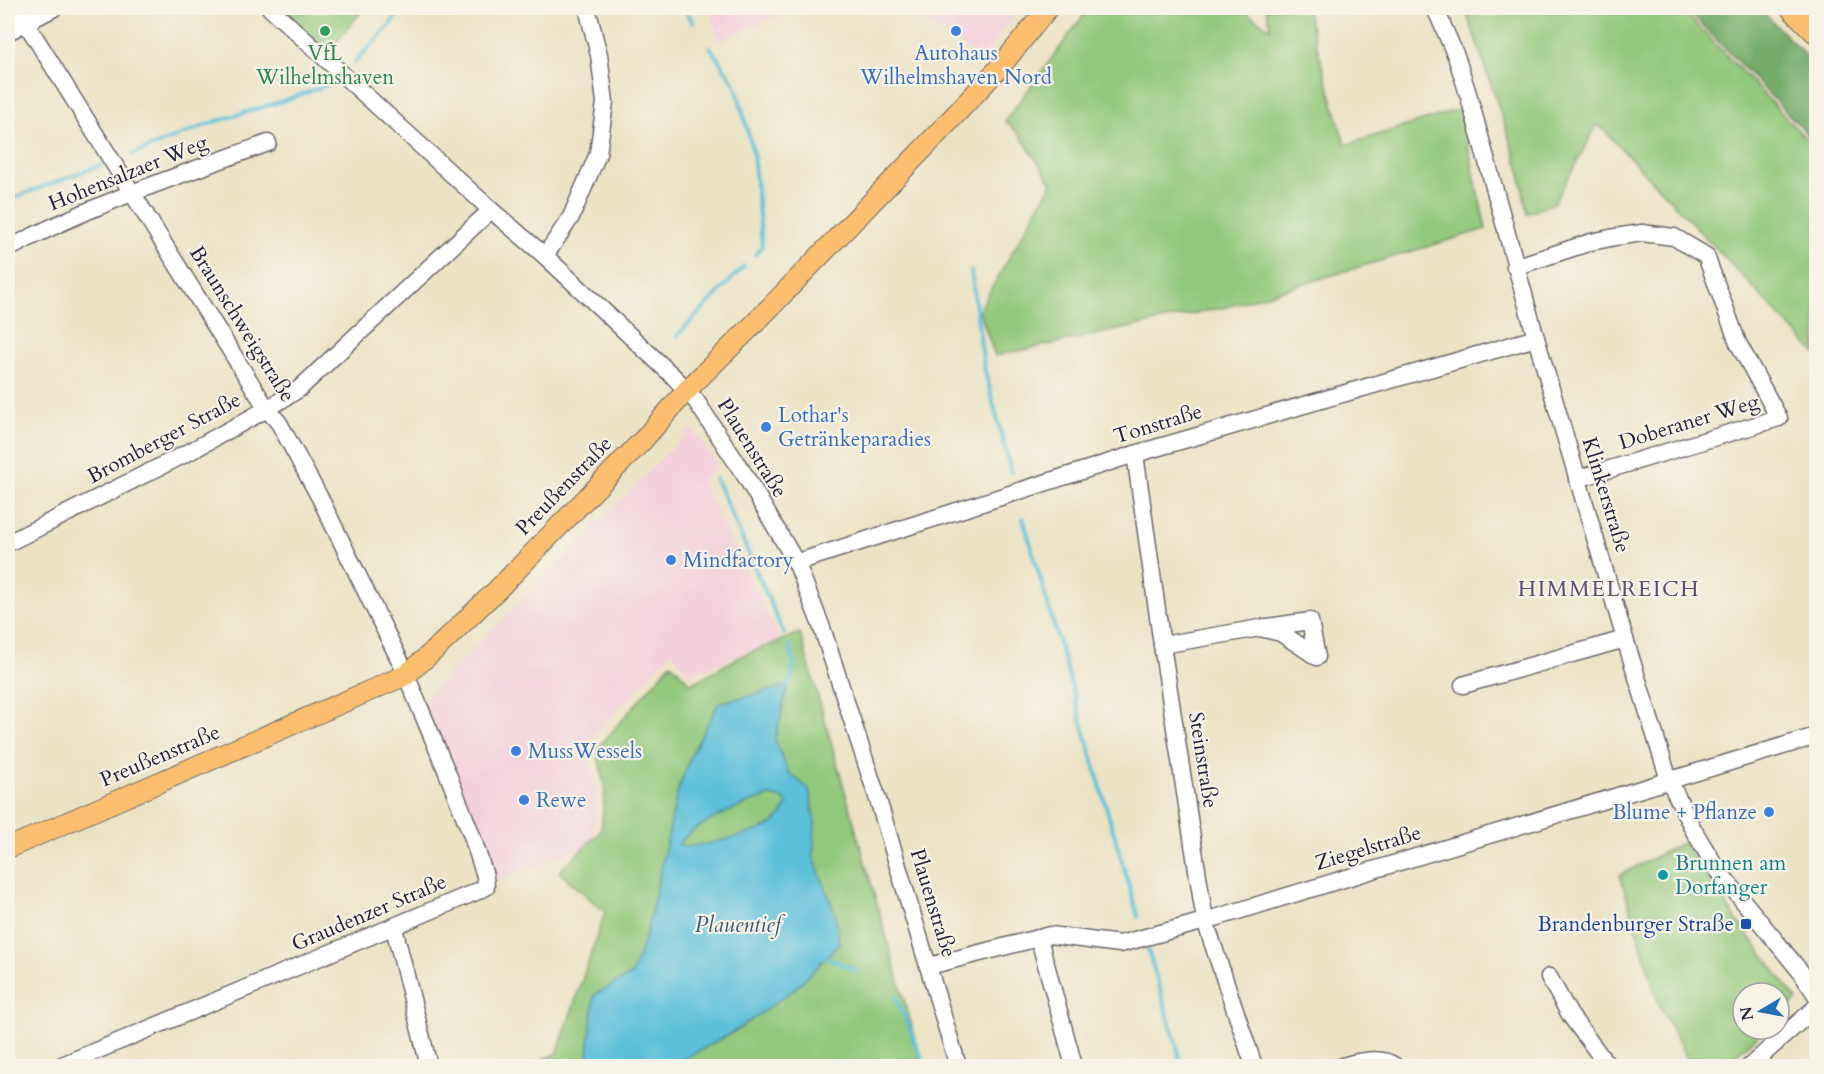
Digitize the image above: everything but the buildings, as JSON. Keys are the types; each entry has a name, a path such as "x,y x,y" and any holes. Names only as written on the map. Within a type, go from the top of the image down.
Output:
{"highway":[{"path":"1793,8 1816,31"}],"main road":[{"name":"Preußenstraße","path":"8,848 406,675 499,588 643,440 687,390 948,123 1001,66 1048,8"}],"street":[{"name":"Braunschweigstraße","path":"19,8 26,23 267,409 279,423 320,498 406,675"},
{"path":"8,32 54,8"},
{"name":"Plauenstraße","path":"270,8 638,341 696,401 746,477 797,564 829,650 882,814 958,1066"},
{"path":"545,256 571,217 598,154 604,102 599,55 587,8"},
{"name":"Klinkerstraße","path":"1434,8 1456,56 1469,97 1515,267 1577,479 1670,780 1694,831 1717,869 1800,971 1816,995"},
{"name":"Hohensalzaer Weg","path":"8,249 36,234 133,192 268,143"},
{"name":"Bromberger Straße","path":"8,543 191,451 298,389 491,210"},
{"name":"Doberaner Weg","path":"1515,267 1591,242 1615,237 1642,233 1674,237 1706,256 1738,343 1779,418 1577,479"},
{"name":"Tonstraße","path":"797,564 1135,454 1536,338"},
{"name":"Steinstraße","path":"1135,454 1205,921 1254,1066"},
{"path":"1162,645 1260,628"},
{"path":"1463,686 1625,639"},
{"name":"Graudenzer Straße","path":"60,1066 394,928 486,887 485,876 472,836 406,675"},
{"name":"Ziegelstraße","path":"929,966 1050,935 1120,944 1205,921 1816,736"},
{"path":"394,928 429,1066"},
{"path":"1039,939 1074,1066"},
{"path":"1549,977 1570,1015 1608,1066"},
{"path":"1749,1066 1816,1007"},
{"path":"1343,1066 1355,1062 1377,1061 1388,1061 1395,1066"}],"shaded area":[{"path":"709,8 793,8 719,42"},
{"path":"901,8 1020,8 982,58"},
{"path":"692,428 719,466 701,481 780,638 690,675 672,652 588,742 597,796 594,843 495,881 424,699"}],"green space":[{"name":"VfL Wilhelmshaven","path":"280,8 364,8 327,54"},
{"path":"1089,8 1239,8 1271,29 1266,8 1306,8 1345,145 1460,109 1486,229 1226,307 995,356 979,310 1052,183 1019,134 1005,121"},
{"path":"1465,8 1681,8 1816,149 1816,354 1598,124 1554,203 1527,214 1519,167"},
{"path":"1686,8 1759,8 1816,66 1816,143"},
{"path":"800,633 923,1066 525,1066 557,1054 605,912 559,872 601,831 605,790 597,749 671,663 691,684 741,656"},
{"path":"1684,842 1734,916 1783,981 1731,981 1731,1041 1751,1041 1723,1066 1691,1066 1658,1002 1620,875"},
{"path":"1791,992 1797,1000 1791,1005"}],"water":[{"name":"Plauentief","path":"788,686 775,739 788,772 809,789 815,823 813,856 835,913 839,944 796,988 737,1030 671,1066 587,1066 594,995 632,974 647,932 678,790 691,755 719,703","holes":["770,796 784,799 787,805 769,826 732,838 703,844 682,847 679,844 697,828 734,809"]}],"waterway":[{"path":"355,62 389,26 402,8"},
{"path":"684,8 693,22"},
{"path":"710,47 736,86 753,152 762,246 755,255"},
{"path":"133,154 214,122 333,83"},
{"path":"8,200 101,165"},
{"path":"677,336 744,266"},
{"path":"971,271 984,367 1011,472"},
{"path":"716,479 784,634"},
{"path":"1023,518 1138,917"},
{"path":"788,686 794,666 789,645"},
{"path":"1147,946 1181,1066"},
{"path":"826,957 856,970"},
{"path":"896,996 925,1066"}],"place":[{"name":"VfL Wilhelmshaven","path":"325,31"},
{"name":"Autohaus Wilhelmshaven Nord","path":"956,31"},
{"name":"Lothar's Getränkeparadies","path":"766,427"},
{"name":"Mindfactory","path":"671,560"},
{"name":"MussWessels","path":"516,751"},
{"name":"Rewe","path":"524,800"},
{"name":"Blume + Pflanze","path":"1769,812"},
{"name":"Brunnen am Dorfanger","path":"1663,875"},
{"name":"Brandenburger Straße","path":"1746,924"}],"district":[{"name":"HIMMELREICH","path":"1609,589"}]}
